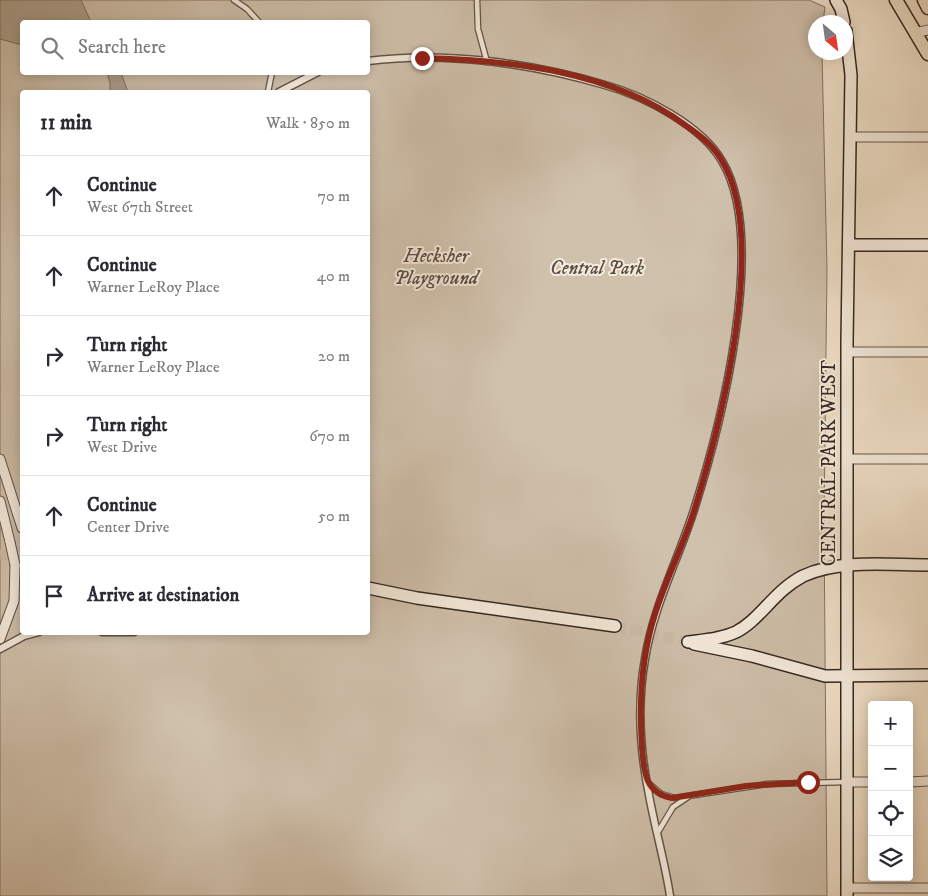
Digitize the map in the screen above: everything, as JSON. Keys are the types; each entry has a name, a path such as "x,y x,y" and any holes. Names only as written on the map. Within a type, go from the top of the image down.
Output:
{"main road":[{"path":"836,0 842,15"},
{"path":"896,0 922,31 928,54"},
{"path":"924,0 928,8"},
{"name":"CENTRAL PARK WEST","path":"847,892 847,352 851,137 849,60"},
{"path":"849,245 928,244"},
{"path":"928,565 847,566 809,574 783,589 748,624 736,632 715,638 688,642 772,661 821,676 928,675"},
{"path":"370,588 417,598 615,626"}],"street":[{"path":"370,61 422,58 488,62 537,69 597,82 624,91 653,104 678,120 712,147 722,160 732,184 738,210 741,254 739,298 728,372 703,479 686,534 656,612 643,673 641,703 646,781 670,896"},
{"path":"283,90 312,75"},
{"path":"851,137 928,137"},
{"path":"847,352 928,352"},
{"path":"0,459 20,522"},
{"path":"847,459 928,459"},
{"path":"0,501 15,565 14,601 0,639"},
{"path":"0,648 31,635"},
{"path":"913,782 928,781"},
{"path":"847,782 868,782"},
{"path":"847,892 928,888"}],"lane":[{"path":"234,0 247,9 257,20"},
{"path":"476,0 478,29 488,62"},
{"path":"268,90 271,75"},
{"path":"646,781 665,796 689,796 718,790 792,782 847,782"},
{"path":"658,832 673,807 689,796"}],"green space":[{"name":"Central Park","path":"0,0 809,0 825,7 824,15 808,15 808,60 822,60 827,268 824,524 827,896 0,896"}],"shaded area":[{"path":"0,0 81,0 90,20 20,20 20,44 0,39"},
{"path":"108,75 122,75 127,90 110,90"}],"tunnel":[{"path":"0,555 20,552"},
{"path":"615,626 688,642"}],"route":[{"path":"422,58 504,64 537,69 610,86 653,104 678,120 704,140 722,160 732,184 741,236 741,271 737,319 724,396 703,479 686,534 652,624 648,644 643,673 641,720 646,781 660,794 672,798 746,786 808,782"}],"park label":[{"name":"Hecksher Playground","path":"436,267"}]}
